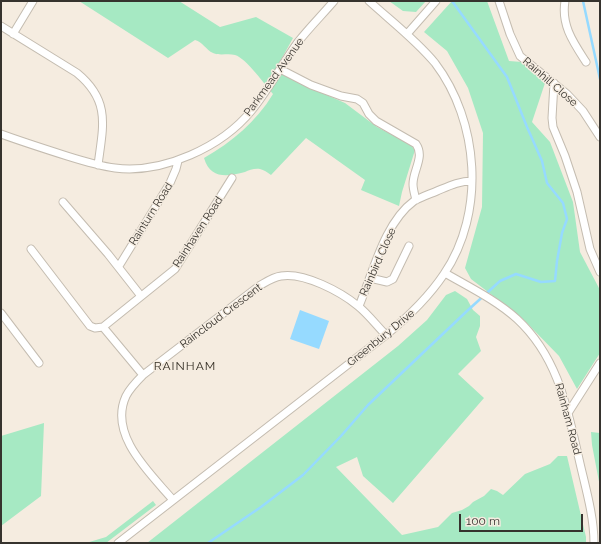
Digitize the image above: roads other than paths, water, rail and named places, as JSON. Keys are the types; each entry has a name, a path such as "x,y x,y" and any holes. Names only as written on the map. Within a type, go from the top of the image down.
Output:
{"street":[{"path":"13,34 33,1"},
{"name":"Parkmead Avenue","path":"1,134 98,165 126,169 146,167 178,160 212,145 239,125 253,109 299,41 334,1"},
{"name":"Greenbury Drive","path":"118,543 411,314 421,304 445,273 457,250 468,214 472,181 469,142 461,112 454,95 435,64 407,34 369,1"},
{"path":"407,34 436,1"},
{"name":"Rainhill Close","path":"499,1 510,34 520,56 567,94 600,137"},
{"path":"565,1 564,19 568,31 586,62"},
{"path":"1,26 77,73 88,82 97,94 101,107 103,125 98,165"},
{"path":"280,69 311,85 341,96 356,99 363,103 369,114 383,126 416,144 419,148 420,158 413,184 416,200"},
{"path":"554,83 552,118 553,127 577,192 590,249 600,272"},
{"name":"Rainturn Road","path":"119,266 170,183 178,160"},
{"name":"Rainhaven Road","path":"103,327 175,269 232,178"},
{"name":"Rainbird Close","path":"358,306 380,251 400,216 416,200 461,181 472,181"},
{"path":"64,202 119,266 141,296"},
{"path":"370,278 387,282 393,279 409,246"},
{"path":"31,249 90,326 95,328 103,327 143,375"},
{"name":"Rainham Road","path":"445,273 504,309 527,330 547,358 560,384 568,413 588,500 594,543"},
{"name":"Raincloud Crescent","path":"173,500 140,461 126,438 122,427 122,406 126,396 132,386 143,375 259,286 272,279 282,276 292,275 304,278 342,295 358,306 386,335"},
{"path":"1,313 39,363"},
{"path":"568,413 600,363"}],"water":[{"path":"300,310 329,321 319,349 290,339"}],"waterway":[{"path":"208,543 261,507 303,475 341,436 368,405 500,281 516,274 541,282 555,281 562,233 567,219 563,203 547,183 542,161 507,77 452,1"},
{"path":"583,1 600,79"}],"district":[{"name":"RAINHAM","path":"185,366"}]}
